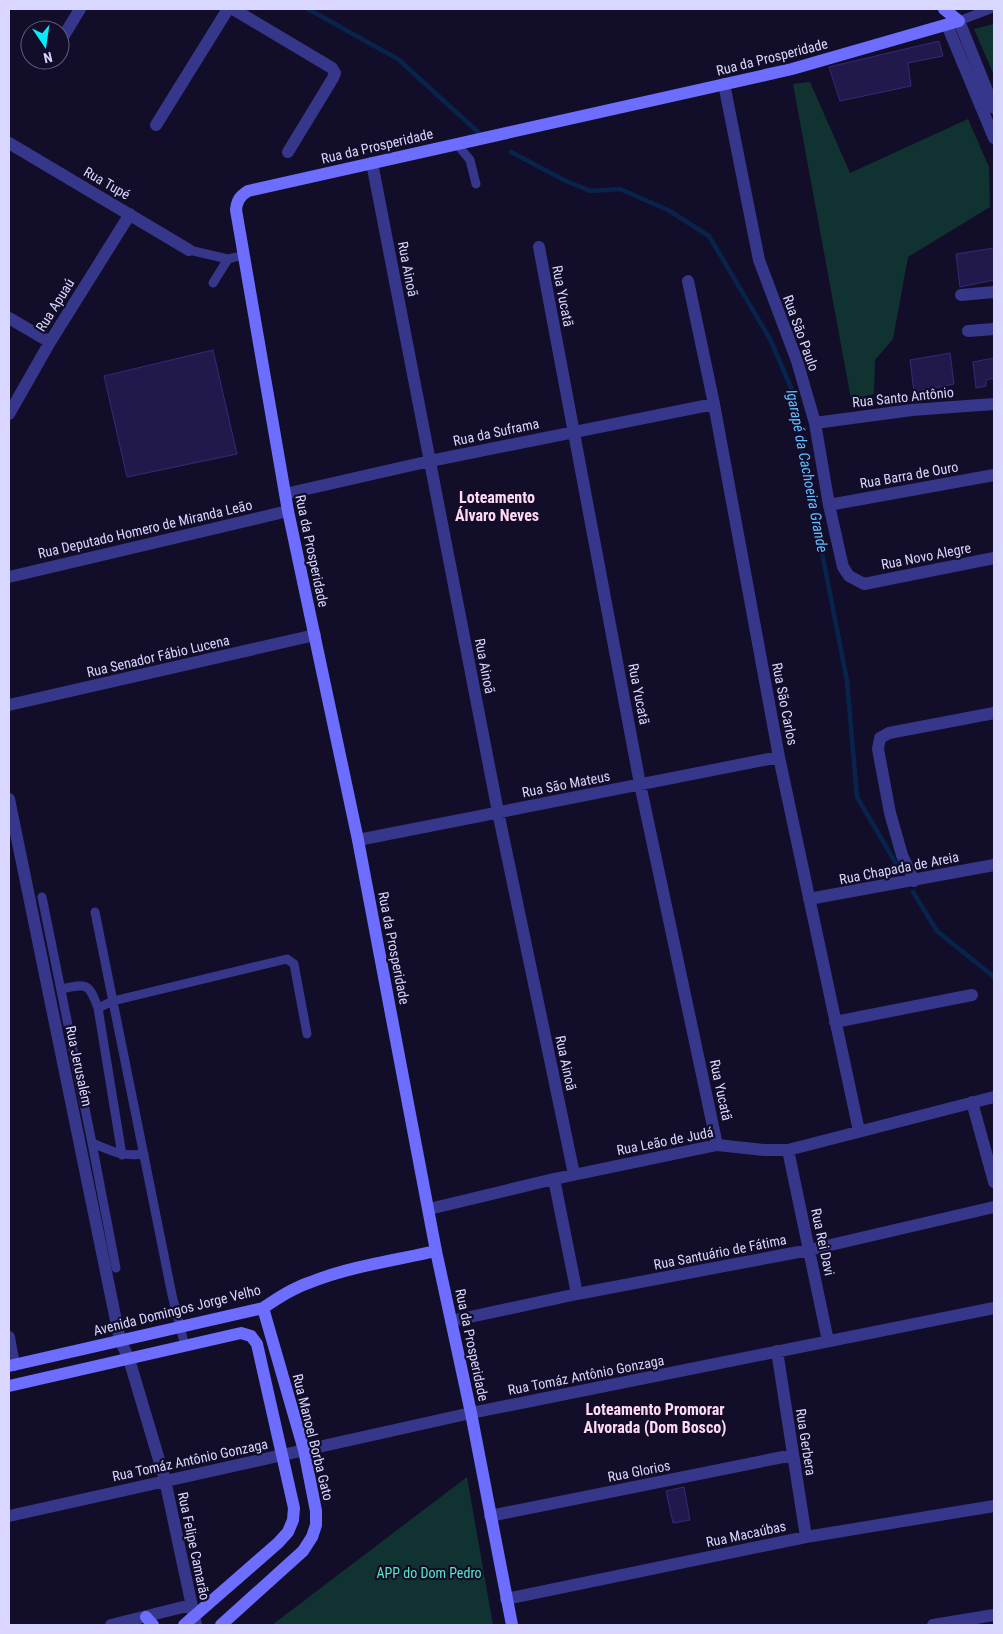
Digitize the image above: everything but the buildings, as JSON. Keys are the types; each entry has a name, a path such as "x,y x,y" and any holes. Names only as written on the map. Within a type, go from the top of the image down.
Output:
{"street":[{"path":"70,26 80,9"},
{"path":"156,125 228,9"},
{"path":"234,9 332,68 335,73 288,152"},
{"path":"943,9 953,23 994,108"},
{"path":"953,23 994,138"},
{"name":"Rua da Prosperidade","path":"512,1625 471,1413 436,1251 358,840 288,511 236,210 237,203 241,196 248,191 792,69 953,23"},
{"name":"Rua São Paulo","path":"724,84 759,260 797,361 814,422 829,505 843,567 849,576 864,584"},
{"name":"Rua Tupé","path":"9,143 189,250"},
{"name":"Rua Ainoã","path":"372,163 498,812 574,1174"},
{"name":"Rua Apuaú","path":"9,414 50,342 130,214"},
{"name":"Rua Yucatã","path":"539,247 640,784 717,1145"},
{"name":"Rua São Carlos","path":"688,280 714,404 779,757 859,1131"},
{"path":"961,295 994,292"},
{"path":"9,318 50,342"},
{"path":"968,332 994,329"},
{"name":"Rua da Suframa","path":"285,494 430,461 714,404"},
{"name":"Rua Santo Antônio","path":"814,422 912,410 994,404"},
{"name":"Rua Barra de Ouro","path":"829,505 994,475"},
{"name":"Rua Deputado Homero de Miranda Leão","path":"9,577 288,511"},
{"name":"Rua Novo Alegre","path":"864,584 994,558"},
{"name":"Rua Senador Fábio Lucena","path":"9,705 315,635"},
{"path":"914,881 902,855 890,813 878,749 880,738 890,733 994,713"},
{"name":"Rua São Mateus","path":"358,840 779,757"},
{"name":"Rua Jerusalém","path":"9,799 120,1340 129,1359"},
{"name":"Rua Chapada de Areia","path":"809,899 994,865"},
{"path":"835,1022 972,995"},
{"name":"Rua Leão de Judá","path":"429,1209 574,1174 717,1145 764,1150 788,1150 994,1097"},
{"path":"972,1102 994,1182"},
{"name":"Rua Rei Davi","path":"788,1150 828,1341"},
{"path":"554,1179 578,1294"},
{"name":"Rua Santuário de Fátima","path":"451,1321 578,1294 809,1250 994,1207"},
{"name":"Avenida Domingos Jorge Velho","path":"12,1365 263,1308 292,1290 318,1279 436,1251"},
{"name":"Rua Manoel Borba Gato","path":"221,1625 304,1551 316,1525 316,1511 304,1450 263,1308"},
{"name":"Rua Tomáz Antônio Gonzaga","path":"9,1516 471,1413 994,1308"},
{"path":"9,1386 241,1333 251,1336 257,1344 294,1508 293,1520 288,1532 278,1543 191,1618 111,1625"},
{"path":"9,1337 12,1365"},
{"name":"Rua Gerbera","path":"777,1351 806,1537"},
{"name":"Rua Felipe Camarão","path":"129,1359 165,1480 191,1618"},
{"name":"Rua Glorios","path":"490,1516 793,1455"},
{"name":"Rua Macaúbas","path":"506,1599 806,1537 994,1506"},
{"path":"934,1625 994,1615"}],"lane":[{"path":"953,23 990,9"},
{"path":"461,143 470,160 476,184"},
{"path":"189,250 228,259 244,255"},
{"path":"213,283 228,259"},
{"path":"42,897 116,1268"},
{"path":"95,912 185,1346"},
{"path":"98,1008 113,1001 287,959 294,964 306,1034"},
{"path":"61,989 80,985 86,986 93,994 98,1008 122,1155"},
{"path":"92,1143 110,1152 122,1155 144,1154"}],"green space":[{"path":"994,24 994,75 974,29"},
{"path":"810,82 850,173 968,119 989,167 990,207 908,257 893,339 875,360 874,394 851,399 793,84"},
{"name":"APP do Dom Pedro","path":"467,1477 493,1625 272,1625"}],"waterway":[{"name":"Igarapé da Cachoeira Grande","path":"308,9 398,59 479,133"},
{"name":"Igarapé da Cachoeira Grande","path":"511,152 564,180 590,191 620,189 668,210 709,236 770,339 792,390 847,681 857,797 901,872"},
{"name":"Igarapé da Cachoeira Grande","path":"913,892 937,931 994,977"}],"district":[{"name":"Loteamento Álvaro Neves","path":"497,506"},
{"name":"Loteamento Promorar Alvorada (Dom Bosco)","path":"655,1418"}]}
